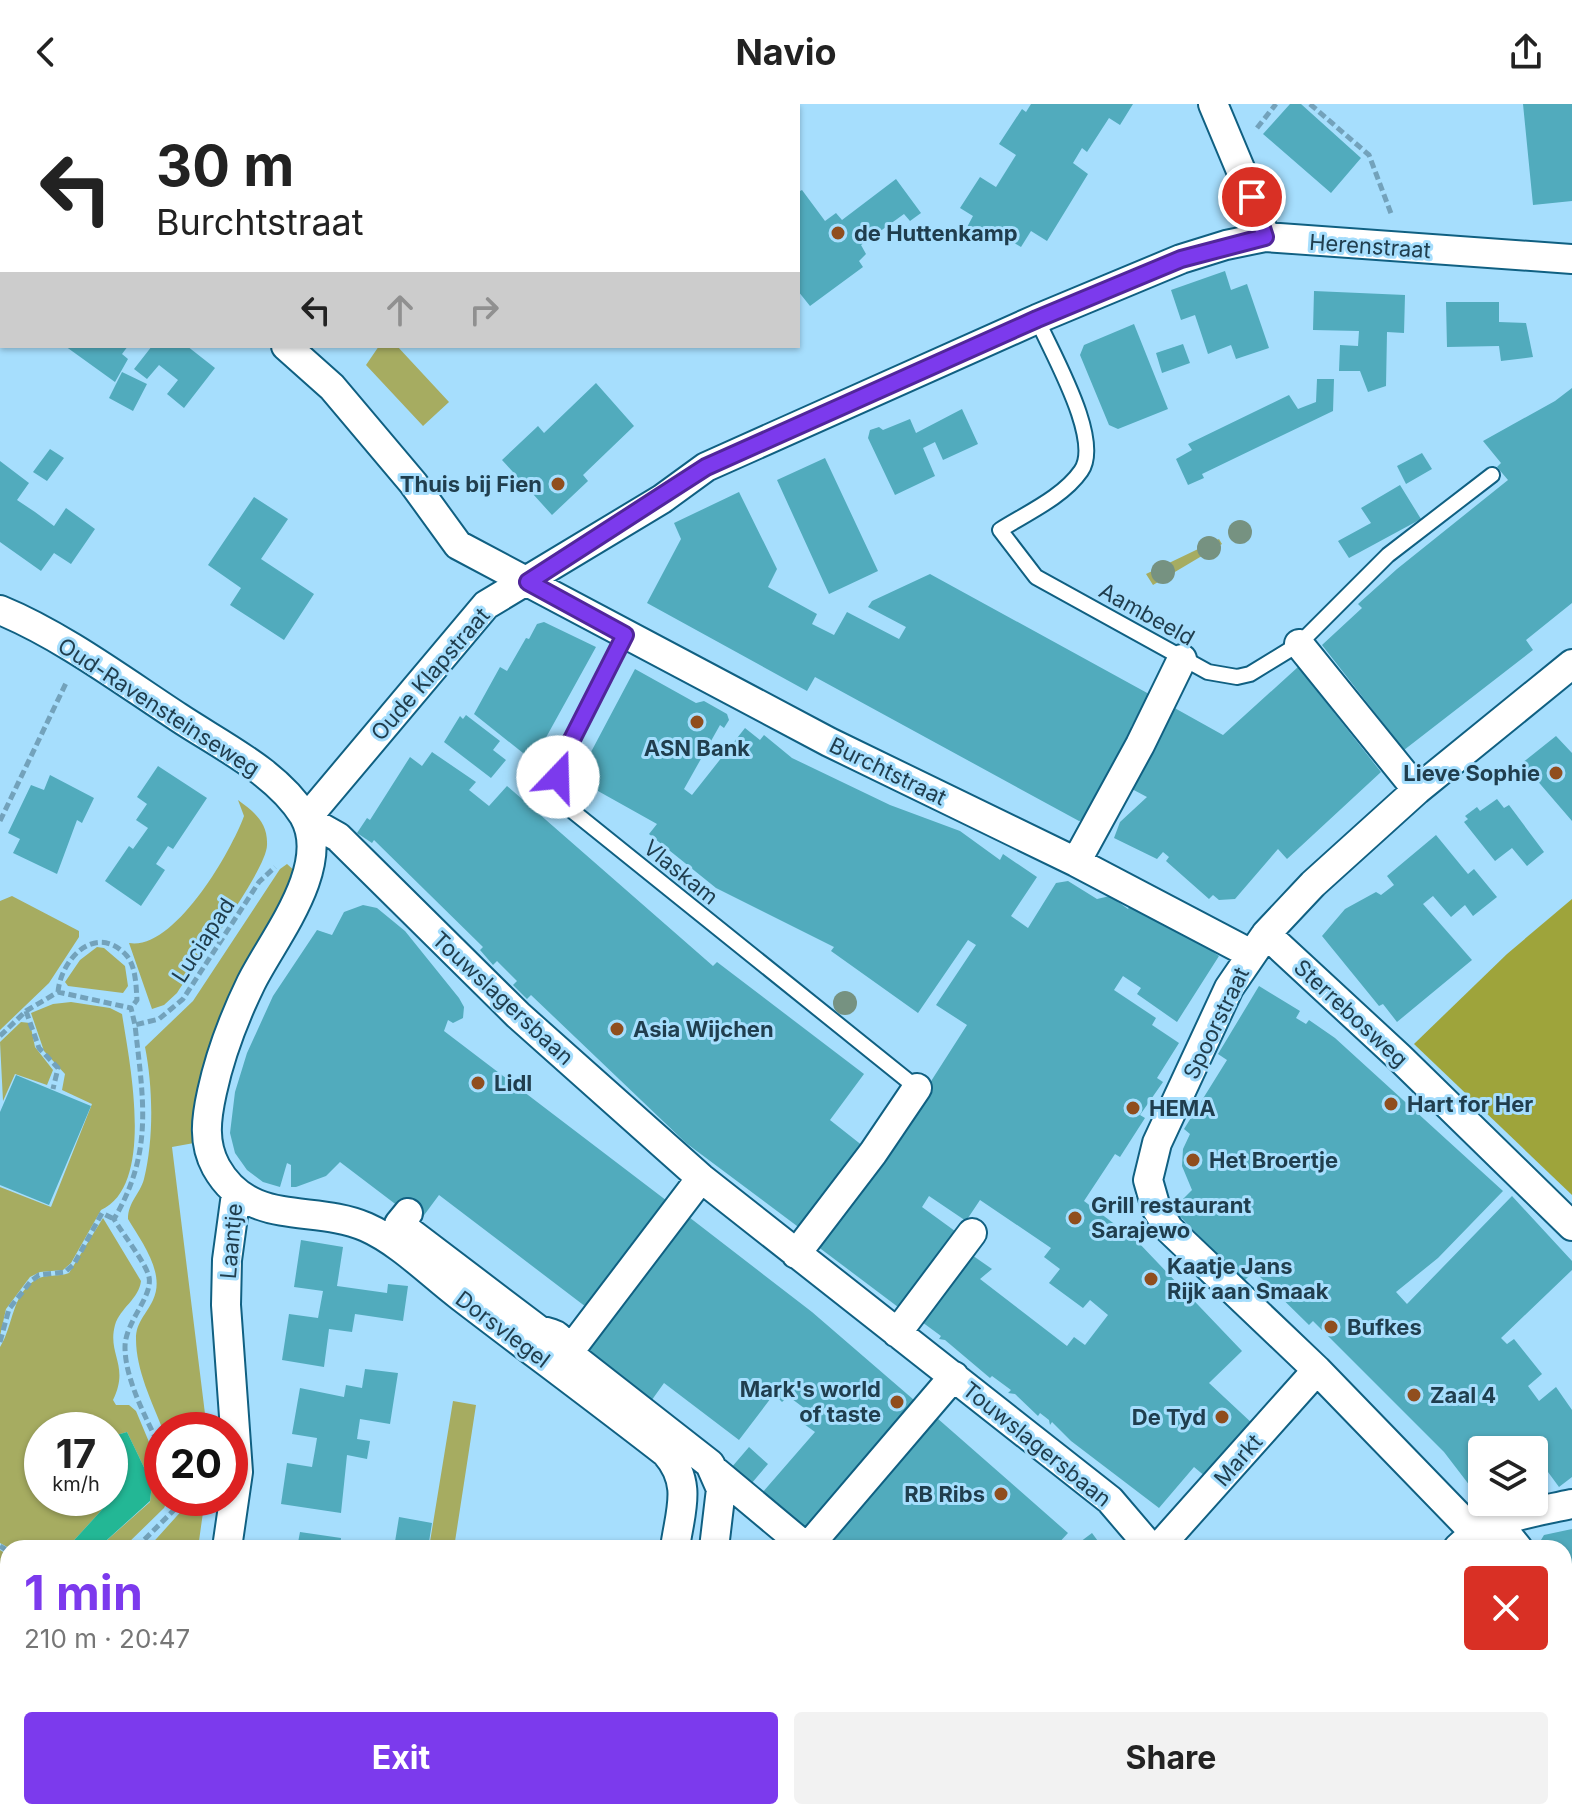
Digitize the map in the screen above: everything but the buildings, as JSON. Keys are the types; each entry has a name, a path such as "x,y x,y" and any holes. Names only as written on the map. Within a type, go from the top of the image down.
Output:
{"street":[{"path":"1213,104 1252,197 1265,237"},
{"name":"Herenstraat","path":"528,582 706,467 1037,319 1181,259 1265,237 1572,259"},
{"path":"288,348 332,387 413,483 458,545 528,582"},
{"name":"Burchtstraat","path":"528,582 829,742 1076,862 1259,944"},
{"name":"Oude Klapstraat","path":"306,819 486,605 528,582"},
{"name":"Oud-Ravensteinseweg","path":"0,610 79,655 274,782 306,819"},
{"path":"1299,644 1417,790"},
{"path":"1076,862 1140,745 1182,659"},
{"name":"Spoorstraat","path":"1476,1534 1317,1370 1169,1229 1156,1208 1148,1180 1157,1143 1229,988 1259,944 1313,884 1417,790 1572,664"},
{"name":"Laantje","path":"228,1540 238,1472 226,1305 227,1260 236,1194 215,1165 206,1145 207,1115 228,1037 252,981 298,901 306,878 310,849 306,819"},
{"name":"Touwslagersbaan","path":"306,819 338,837 518,1015 701,1178 1110,1500 1144,1540"},
{"name":"Sterrebosweg","path":"1259,944 1399,1057 1572,1226"},
{"path":"796,1254 873,1153 917,1088"},
{"path":"562,1361 701,1178"},
{"name":"Dorsvlegel","path":"236,1194 260,1206 369,1228 696,1452 797,1540"},
{"name":"Dorsvlegel","path":"408,1213 399,1224 540,1331 554,1333 563,1340 562,1361"},
{"path":"897,1333 972,1233"},
{"name":"Dorsvlegel","path":"562,1361 676,1465 682,1475 684,1492 676,1540"},
{"name":"Markt","path":"1165,1540 1317,1370"},
{"name":"Touwslagersbaan","path":"814,1540 954,1376"},
{"path":"716,1472 721,1489 722,1540"},
{"path":"1476,1534 1572,1504"}],"lane":[{"name":"Aambeeld","path":"1037,319 1083,423 1088,448 1086,461 1062,491 1000,530 1036,577 1208,672 1237,677 1262,669 1299,644 1388,555 1492,475"},
{"name":"Vlaskam","path":"625,635 562,759 558,777 561,794 570,809 917,1088"}],"path":[{"path":"1310,104 1369,155 1392,215 1391,248"},
{"path":"0,821 79,655"},
{"name":"Luciapad","path":"135,1025 159,1019 183,999 259,882 288,855 310,849"},
{"path":"58,992 59,979 83,945 98,942 112,945 128,958 135,978 137,1000 131,1008"},
{"path":"0,1036 26,1011 58,992 131,1008"},
{"path":"114,1219 136,1177 143,1147 144,1088 131,1008"},
{"path":"26,1011 39,1048 58,1068 53,1089"},
{"path":"0,1342 9,1309 31,1281 39,1275 65,1272 74,1264 102,1213 114,1219 149,1278 147,1292 128,1325 125,1349 145,1412"},
{"path":"144,1540 168,1516"}],"shaded area":[{"path":"378,348 399,348 449,402 423,426 366,365"},
{"path":"1219,539 1222,544 1153,585 1146,574"},
{"path":"238,800 254,813 265,830 267,845 264,857 243,896 177,993 164,1005 152,1009 129,943 146,941 164,932 198,896 227,852 244,816"},
{"path":"287,864 297,873 194,1143 172,1147 205,1412 156,1412 142,1374 136,1333 153,1300 156,1279 145,1247 128,1219 144,1179 150,1147 151,1096 145,1047 193,1001 280,869"},
{"path":"12,896 79,931 79,937 49,983 0,1030 0,901"},
{"path":"1572,899 1572,1195 1414,1044 1507,954"},
{"path":"97,947 104,948 125,966 128,986 123,993 68,986 65,982 80,960"},
{"path":"71,1002 110,1008 122,1014 133,1090 134,1149 128,1175 118,1196 101,1210 71,1263 63,1270 40,1272 30,1277 6,1309 0,1336 0,1187 51,1207 92,1104 62,1090 65,1074 44,1051 31,1013 53,1004"},
{"path":"21,1022 30,1023 35,1047 53,1070 47,1085 15,1074 3,1101 0,1042"},
{"path":"103,1218 141,1281 137,1293 115,1325 113,1335 119,1378 113,1400 116,1405 129,1405 136,1411 144,1430 144,1467 128,1434 128,1412 24,1412 24,1516 96,1516 74,1540 0,1540 0,1347 22,1293 41,1277 69,1273"},
{"path":"453,1401 476,1405 455,1540 430,1540"},
{"path":"128,1434 144,1467 144,1506 107,1540 74,1540 96,1516 128,1516"},
{"path":"144,1507 144,1516 156,1516 131,1540 107,1540"},
{"path":"177,1516 202,1516 199,1540 155,1540"}],"place":[{"name":"de Huttenkamp","path":"838,233"},
{"name":"Thuis bij Fien","path":"558,484"},
{"name":"ASN Bank","path":"697,722"},
{"name":"Lieve Sophie","path":"1556,773"},
{"name":"Asia Wijchen","path":"617,1029"},
{"name":"Lidl","path":"478,1083"},
{"name":"Hart for Her","path":"1391,1104"},
{"name":"HEMA","path":"1133,1108"},
{"name":"Het Broertje","path":"1193,1160"},
{"name":"Grill restaurant Sarajewo","path":"1075,1218"},
{"name":"Kaatje Jans Rijk aan Smaak","path":"1151,1279"},
{"name":"Bufkes","path":"1331,1327"},
{"name":"Zaal 4","path":"1414,1395"},
{"name":"Mark's world of taste","path":"897,1402"},
{"name":"De Tyd","path":"1222,1417"},
{"name":"RB Ribs","path":"1001,1494"}],"route":[{"path":"558,777 562,759 625,635 528,582 662,499 706,467 1037,319 1181,259 1265,237 1252,197"}]}
